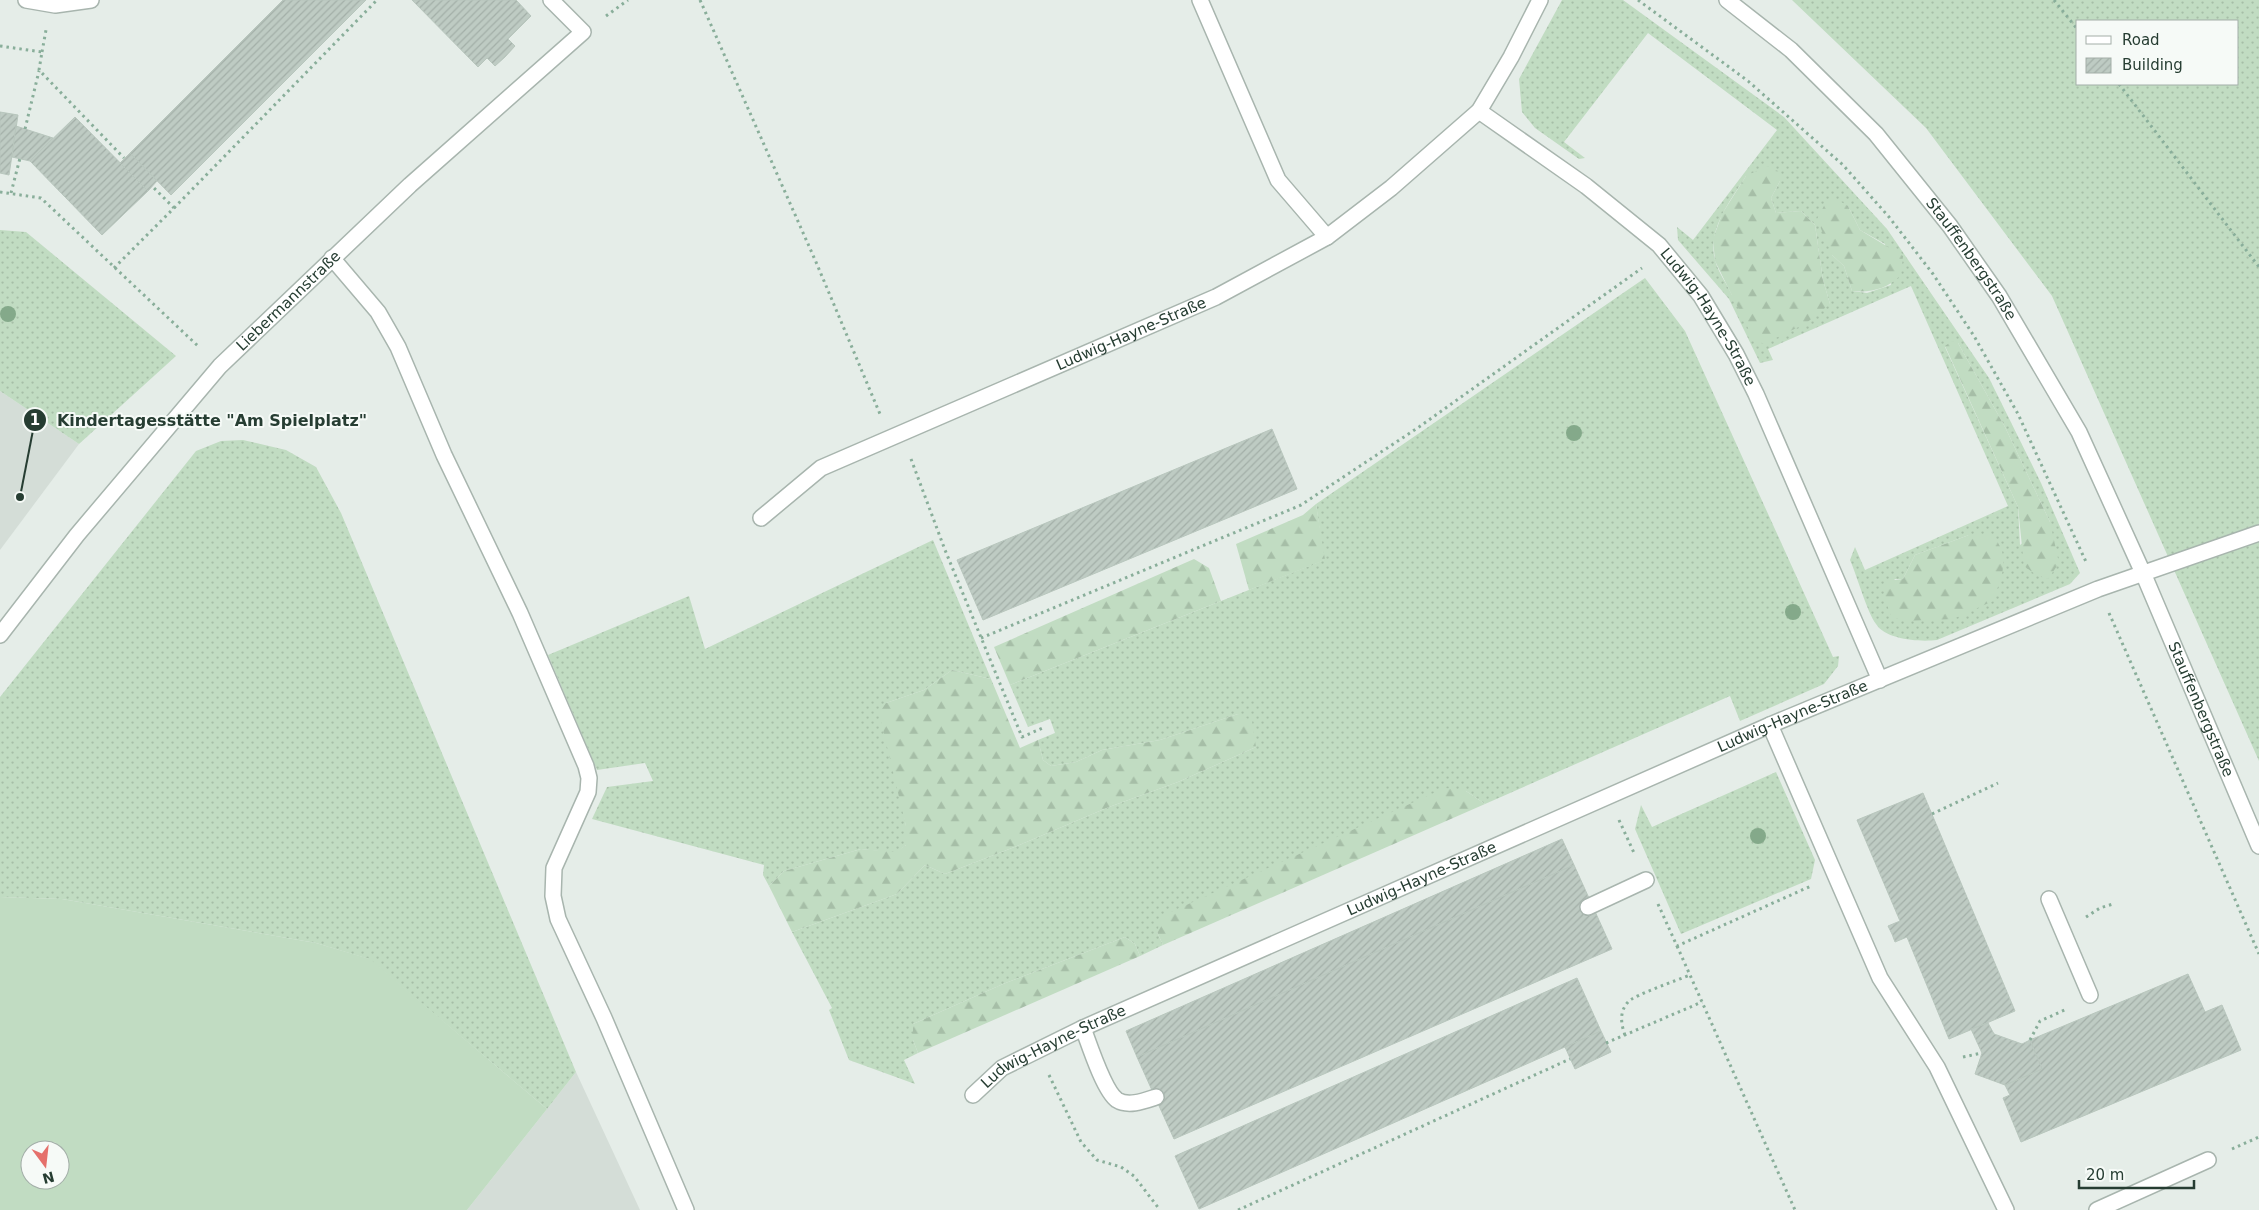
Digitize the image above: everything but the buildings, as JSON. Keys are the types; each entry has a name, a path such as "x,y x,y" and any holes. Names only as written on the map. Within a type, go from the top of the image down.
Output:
{"street":[{"path":"26,0 55,4 91,0"},
{"name":"Liebermannstraße","path":"0,635 77,535 220,366 410,185 583,32 551,0"},
{"path":"1200,0 1278,180 1327,236"},
{"name":"Ludwig-Hayne-Straße","path":"761,518 821,468 1216,297 1327,236 1391,188 1479,111 1511,56 1540,0"},
{"name":"Stauffenbergstraße","path":"1727,0 1791,50 1876,134 1950,226 1999,296 2079,432 2143,573 2259,846"},
{"name":"Ludwig-Hayne-Straße","path":"1479,111 1586,186 1665,252 1701,296 1736,354 1756,394 1880,680"},
{"path":"332,258 378,312 398,347 444,455 520,613 586,766 590,778 588,792 554,868 553,896 558,919 604,1018 686,1210"},
{"path":"2143,573 2259,534"},
{"name":"Ludwig-Hayne-Straße","path":"973,1094 1002,1068 1083,1028 1770,724 2098,589 2143,573"},
{"path":"1770,724 1880,978 1937,1067 2006,1210"},
{"path":"1588,907 1646,880"},
{"path":"2048,899 2087,988"},
{"path":"1083,1028 1105,1084 1117,1100 1132,1104 1156,1097"},
{"path":"2097,1210 2208,1160"}],"path":[{"path":"114,268 376,0"},
{"path":"700,0 816,262 896,435 1022,737 1045,727"},
{"path":"1638,0 1748,81 1843,165 1889,217 1933,274 1969,328 2013,405 2098,589 2259,954"},
{"path":"2054,0 2076,28"},
{"path":"0,46 42,52 26,128"},
{"path":"39,70 124,158"},
{"path":"2119,85 2259,267"},
{"path":"11,193 20,158"},
{"path":"152,186 174,208"},
{"path":"0,192 41,198 195,343"},
{"path":"981,638 1301,505 1419,427 1665,252"},
{"path":"1932,814 1998,783"},
{"path":"1608,796 1795,1210"},
{"path":"1677,946 1835,876"},
{"path":"1625,1036 1621,1023 1623,1010 1629,1000 1690,975"},
{"path":"2030,1040 2040,1021 2078,1004 2087,988"},
{"path":"1606,1043 1702,1002"},
{"path":"1037,1050 1068,1119 1081,1142 1097,1160 1121,1167 1134,1176 1160,1210"},
{"path":"1238,1210 1570,1059"}],"shaded area":[{"path":"0,391 79,444 0,550"},
{"path":"576,1072 640,1210 467,1210 547,1109"}],"green space":[{"path":"1562,0 1623,0 1784,117 1887,229 1989,378 2041,483 2080,573 2070,584 1937,640 1904,639 1887,634 1881,629 1869,611 1850,560 1855,547 1865,570 2008,506 1911,286 1768,349 1773,360 1760,363 1729,299 1678,240 1677,227 1693,240 1777,130 1648,33 1564,142 1585,158 1579,159 1535,128 1522,112 1519,79","holes":["1746,176 1780,181 1771,198 1776,213 1801,211 1815,225 1823,280 1830,304 1732,295 1716,264 1713,248 1717,226 1727,205","1848,206 1860,230 1885,244 1891,285 1867,293 1852,291 1844,266 1832,255","1958,343 2005,427 2050,522 2020,545 2018,507 1945,347","1969,535 1884,594 1895,579 1903,579 1915,555"]},
{"path":"1792,0 2259,0 2259,761 2052,296 1926,128"},
{"path":"1767,166 1778,171 1780,181 1771,198 1776,213 1801,211 1815,225 1823,280 1830,304 1805,324 1763,344 1752,336 1715,261 1713,239 1722,214 1746,176"},
{"path":"1836,199 1848,206 1860,230 1903,256 1901,275 1896,280 1872,291 1852,291 1844,266 1832,255 1817,219 1825,204"},
{"path":"0,230 26,232 176,356 79,444 0,391"},
{"path":"1645,278 1685,331 1833,657 1839,656 1838,666 1824,684 1740,721 1730,696 1485,804 1466,791 1157,932 1163,945 1140,956 1135,944 1125,937 1003,984 913,1024 913,1040 918,1053 904,1060 915,1084 849,1060 829,1010 832,1008 792,932 897,894 925,865 945,874 1109,807 1178,782 1256,747 1238,714 1160,740 1102,750 1076,762 1051,766 1043,760 1038,740 1055,733 1050,719 1028,727 1010,685 1324,560 1316,504"},
{"path":"1952,341 1958,343 2005,427 2050,522 2059,563 2048,579 2038,576 2024,566 2018,507 1945,346"},
{"path":"243,440 286,450 316,467 341,513 576,1072 547,1109 369,959 316,943 62,899 0,897 0,697 196,451 221,441"},
{"path":"1316,504 1325,560 1249,590 1236,544 1303,515"},
{"path":"1969,535 1993,536 2002,552 2002,576 1993,601 1953,619 1901,621 1890,614 1884,594 1885,581 1903,579 1915,555"},
{"path":"933,540 991,679 952,670 924,690 886,703 906,826 906,845 896,853 861,849 784,871 769,886 763,875 764,865 592,819 607,787 653,781 645,763 597,770 548,655 689,596 705,649"},
{"path":"1194,559 1209,568 1221,601 1010,685 994,647"},
{"path":"952,670 991,679 1020,748 1038,740 1043,760 1051,766 1076,762 1102,750 1160,740 1238,714 1252,721 1256,747 1178,782 1109,807 945,874 925,865 897,894 792,932 769,886 784,871 861,849 896,852 906,845 906,826 879,713 886,703 924,690"},
{"path":"1776,772 1815,860 1811,879 1681,934 1635,829 1641,805 1652,827"},
{"path":"1445,788 1466,791 1485,804 1163,945 1157,932 1162,916"},
{"path":"0,897 62,899 316,943 370,959 547,1109 467,1210 0,1210"},
{"path":"1125,937 1135,944 1140,956 918,1053 913,1040 913,1024 1003,984"}],"place":[{"name":"Kindertagesstätte \"Am Spielplatz\"","path":"20,497"}]}
